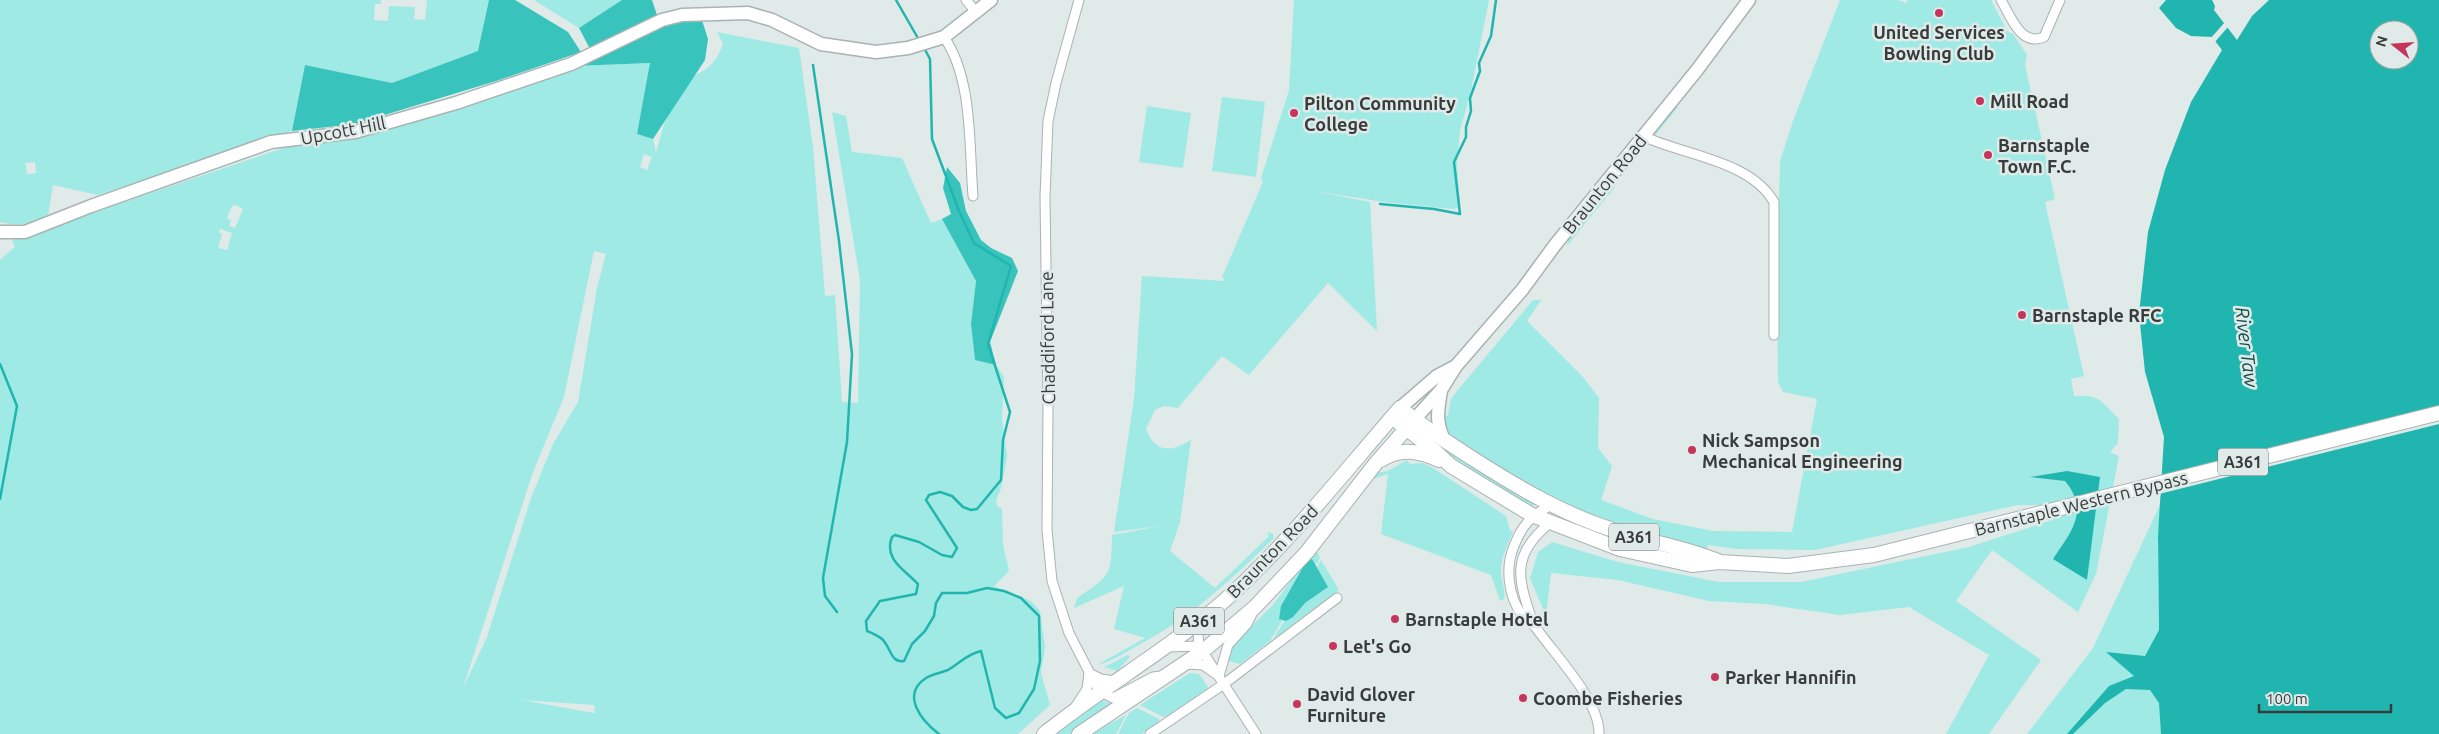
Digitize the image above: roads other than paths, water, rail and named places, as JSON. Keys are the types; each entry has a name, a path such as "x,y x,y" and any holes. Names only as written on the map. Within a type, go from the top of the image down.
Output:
{"main road":[{"name":"Barnstaple Western Bypass","path":"1396,413 1410,424 1450,466 1532,515 1550,523 1604,543 1650,557 1692,565 1719,562 1788,566 1843,560 1882,553 2439,414"},
{"name":"Braunton Road","path":"1044,734 1099,691 1206,616 1289,539 1396,413"},
{"name":"Barnstaple Western Bypass","path":"1410,424 1444,440 1524,491 1551,505 1613,531 1694,552 1719,562"},
{"name":"Braunton Road","path":"1079,734 1184,664 1201,648 1256,607 1307,552 1410,424"},
{"name":"A361","path":"1376,464 1385,457 1409,451 1420,452 1450,466"}],"street":[{"path":"966,0 976,13"},
{"name":"Upcott Hill","path":"0,232 25,232 91,206 271,142 355,132 456,102 570,64 662,20 682,15 741,12 772,20 821,44 857,51 876,52 917,46 938,39 976,13 991,0"},
{"name":"Chaddiford Lane","path":"1079,0 1056,82 1048,121 1045,197 1048,407 1047,530 1052,581 1069,633 1099,691"},
{"name":"Braunton Road","path":"1410,424 1441,390 1456,366 1522,290 1642,136 1697,70 1749,0"},
{"path":"2001,0 2022,33 2030,40 2044,37 2060,0"},
{"path":"938,39 958,66 965,86 973,196"},
{"path":"1642,136 1729,166 1752,179 1770,194 1774,202 1774,335"},
{"name":"Braunton Road","path":"1396,413 1437,376 1456,366"},
{"path":"1441,390 1437,424 1444,440"},
{"path":"1551,505 1532,515 1517,537 1510,556 1508,574 1513,597 1522,614 1534,626 1589,698 1596,713 1598,734"},
{"path":"1534,626 1520,579 1521,565 1525,547 1535,535 1550,523"},
{"path":"1150,734 1221,680 1338,598"},
{"path":"1221,680 1228,645 1247,624 1256,607"},
{"path":"1206,616 1198,633 1201,648 1256,734"},
{"path":"1164,647 1201,648"},
{"path":"1184,664 1203,666 1221,680"},
{"path":"1072,712 1087,689 1089,672 1100,679 1115,681"},
{"path":"1099,691 1114,698 1153,677 1166,675"}],"water":[{"name":"River Taw","path":"2166,0 2212,0 2215,6 2214,10 2237,40 2252,16 2269,0 2439,0 2439,734 2161,734 2159,703 2150,690 2126,689 2105,703 2073,734 2067,734 2109,686 2134,676 2106,652 2145,656 2159,630 2158,536 2164,437 2145,372 2139,314 2148,232 2165,170 2191,102 2222,50 2212,37 2191,36 2176,28 2159,8"},
{"path":"2067,471 2100,477 2087,580 2053,559 2066,540 2075,521 2077,512 2076,502 2072,492 2065,481 2030,477"}],"waterway":[{"path":"896,0 919,40"},
{"path":"1380,204 1434,209 1460,214 1454,162 1466,137 1466,127 1471,111 1470,98 1480,71 1479,63 1491,36 1496,0"},
{"path":"923,46 930,59 932,139 959,211 974,243 1011,266 988,344 1010,412 1003,440 1001,480 977,509 971,510 963,507 952,496 940,492 929,495 926,500 957,548 952,557 942,555 919,542 895,535 892,537 890,552 897,564 918,584 916,594 880,601 866,621 867,631 882,639 896,660 904,661 912,644 925,631 934,616 936,603 942,593 967,593 987,588 1004,591 1021,598 1039,616 1040,661 1034,689 1019,713 1006,718 995,708 981,651 968,656 948,670 926,678 918,685 914,700 916,708 932,729 939,734"},
{"path":"813,65 839,241 852,354 847,442 823,578 825,596 837,612"},
{"path":"0,364 17,406 0,499"}],"place":[{"name":"United Services Bowling Club","path":"1939,13"},
{"name":"Mill Road","path":"1980,101"},
{"name":"Pilton Community College","path":"1294,113"},
{"name":"Barnstaple Town F.C.","path":"1988,155"},
{"name":"Barnstaple RFC","path":"2022,315"},
{"name":"Nick Sampson Mechanical Engineering","path":"1692,450"},
{"name":"Barnstaple Hotel","path":"1395,619"},
{"name":"Let's Go","path":"1333,646"},
{"name":"Parker Hannifin","path":"1715,677"},
{"name":"Coombe Fisheries","path":"1523,698"},
{"name":"David Glover Furniture","path":"1297,704"}]}
